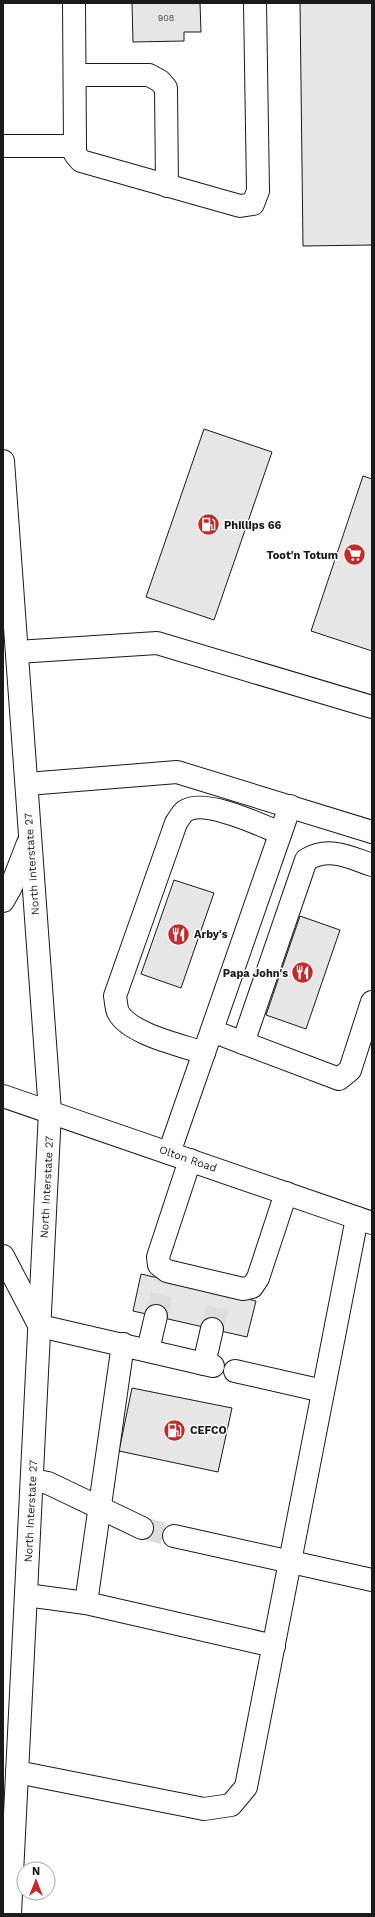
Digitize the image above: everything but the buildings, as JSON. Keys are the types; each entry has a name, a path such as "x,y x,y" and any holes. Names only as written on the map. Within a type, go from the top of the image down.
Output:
{"main road":[{"path":"74,3 75,154 81,161 240,206 253,204 258,191 255,3"},
{"path":"75,75 149,75 160,81 166,88 167,186"},
{"path":"3,146 75,146"},
{"name":"North Interstate 27","path":"3,461 50,1112 10,1914"},
{"path":"17,652 157,643 372,707"},
{"path":"27,784 177,772 372,832"},
{"path":"169,1153 290,806"},
{"path":"204,1053 137,1030 125,1022 117,1011 115,996 176,823 186,811 199,807 214,809 280,833"},
{"path":"3,901 11,887 30,838"},
{"path":"243,1042 306,860 317,854 326,853 343,855 372,865"},
{"path":"212,1031 339,1079 350,1070 372,1002"},
{"name":"Olton Road","path":"3,1096 365,1221"},
{"path":"190,1160 158,1257 159,1265 166,1275 222,1289 252,1288 258,1278 286,1193"},
{"path":"18,1772 204,1809 231,1805 246,1788 323,1391 365,1221"},
{"path":"3,1256 40,1326 209,1365 212,1329"},
{"path":"148,1350 156,1316"},
{"path":"86,1603 123,1344"},
{"path":"235,1371 323,1391"},
{"path":"32,1480 48,1483 142,1528"},
{"path":"174,1536 372,1580"},
{"path":"26,1595 86,1603 274,1646"}],"tunnel":[{"path":"156,1316 165,1280"},
{"path":"212,1329 221,1294"},
{"path":"142,1528 174,1536"}],"place":[{"name":"Phillips 66","path":"209,525"},
{"name":"Toot'n Totum","path":"354,555"},
{"name":"Arby's","path":"178,934"},
{"name":"Papa John's","path":"303,973"},
{"name":"CEFCO","path":"175,1430"}]}
